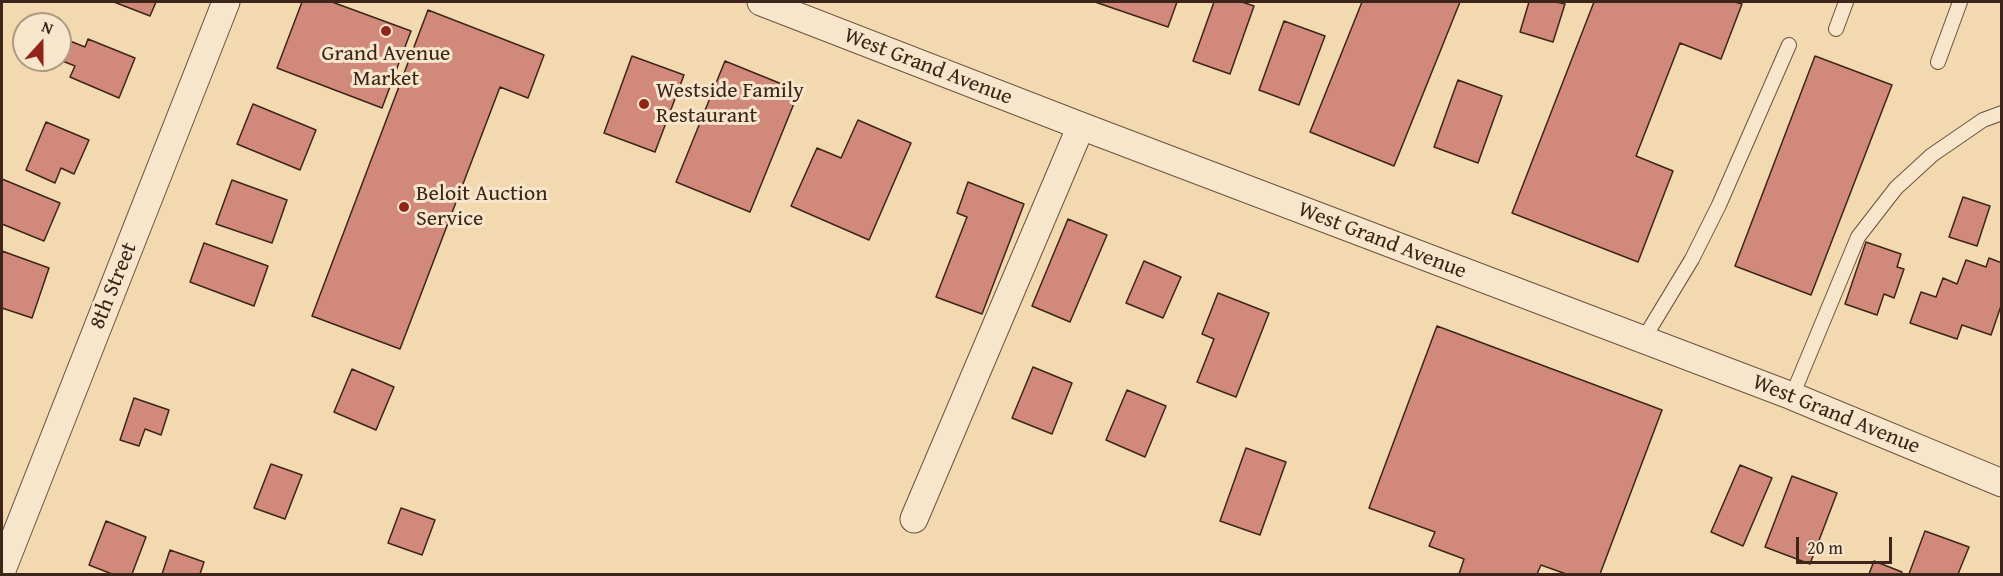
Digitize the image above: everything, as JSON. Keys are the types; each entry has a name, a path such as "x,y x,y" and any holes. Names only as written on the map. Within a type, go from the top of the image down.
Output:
{"street":[{"name":"8th Street","path":"2,570 226,2"},
{"name":"West Grand Avenue","path":"761,2 1792,396 2001,483"},
{"path":"914,519 1081,126"}],"lane":[{"path":"1836,29 1846,2"},
{"path":"1938,62 1960,2"},
{"path":"1643,340 1692,259 1719,205 1789,45"},
{"path":"1792,396 1858,237 1896,188 1932,155 1983,120 2001,113"}],"building":[{"path":"114,2 156,2 150,16"},
{"path":"302,2 332,2 411,31 382,108 277,68"},
{"path":"1095,2 1177,2 1168,27"},
{"path":"1214,2 1242,2 1254,6 1230,74 1193,61"},
{"path":"1362,2 1460,2 1394,166 1310,132"},
{"path":"1529,2 1565,4 1553,42 1520,32"},
{"path":"1594,2 1735,2 1742,4 1721,59 1680,43 1636,156 1673,171 1638,262 1512,213"},
{"name":"Beloit Auction Service","path":"428,10 544,55 528,98 500,87 400,349 312,316"},
{"path":"1284,21 1325,36 1299,105 1259,90"},
{"path":"88,39 135,58 119,98 70,77 75,66 72,65 72,42 85,47"},
{"name":"Westside Family Restaurant","path":"632,56 684,75 655,152 604,133"},
{"path":"1815,56 1892,85 1811,295 1735,266"},
{"path":"725,61 799,91 750,212 676,182"},
{"path":"1458,80 1502,96 1478,163 1434,147"},
{"path":"253,104 316,130 300,170 237,144"},
{"path":"858,120 911,143 869,240 791,206 817,148 841,158"},
{"path":"46,122 89,140 74,174 61,168 55,183 26,170"},
{"path":"2,179 60,203 44,241 2,224"},
{"path":"232,180 287,200 272,243 216,224"},
{"path":"968,182 1024,204 982,314 936,297 967,217 957,213"},
{"path":"1963,197 1990,206 1977,246 1949,237"},
{"path":"1068,219 1107,235 1070,322 1032,306"},
{"path":"1866,242 1901,254 1897,267 1904,269 1894,298 1884,294 1877,315 1845,304"},
{"path":"204,243 268,266 254,306 190,282"},
{"path":"2,251 49,268 32,318 2,308"},
{"path":"1989,258 2002,263 2002,303 1991,335 1962,325 1957,339 1910,323 1921,292 1936,297 1943,278 1957,284 1966,260 1986,267"},
{"path":"1144,261 1181,277 1163,318 1126,303"},
{"path":"1218,293 1269,313 1236,397 1197,382 1214,339 1202,334"},
{"path":"1437,326 1662,410 1600,574 1566,574 1541,565 1537,574 1459,574 1464,559 1429,546 1435,532 1369,508"},
{"path":"1033,367 1072,383 1052,434 1012,418"},
{"path":"352,369 394,387 376,430 334,412"},
{"path":"1127,390 1166,406 1145,457 1106,440"},
{"path":"134,398 169,410 161,435 145,429 139,446 120,440"},
{"path":"1246,448 1286,462 1260,535 1220,521"},
{"path":"271,464 302,475 285,519 254,508"},
{"path":"1740,465 1772,478 1743,546 1711,532"},
{"path":"1792,476 1837,493 1810,564 1765,547"},
{"path":"401,508 435,520 422,555 388,543"},
{"path":"106,521 146,537 132,574 112,574 89,565"},
{"path":"1925,531 1969,547 1958,574 1909,574"},
{"path":"170,550 204,562 200,574 162,574"},
{"path":"1874,561 1902,572 1901,574 1869,574"}],"place":[{"name":"Grand Avenue Market","path":"386,31"},
{"name":"Westside Family Restaurant","path":"644,104"},
{"name":"Beloit Auction Service","path":"404,207"}]}
